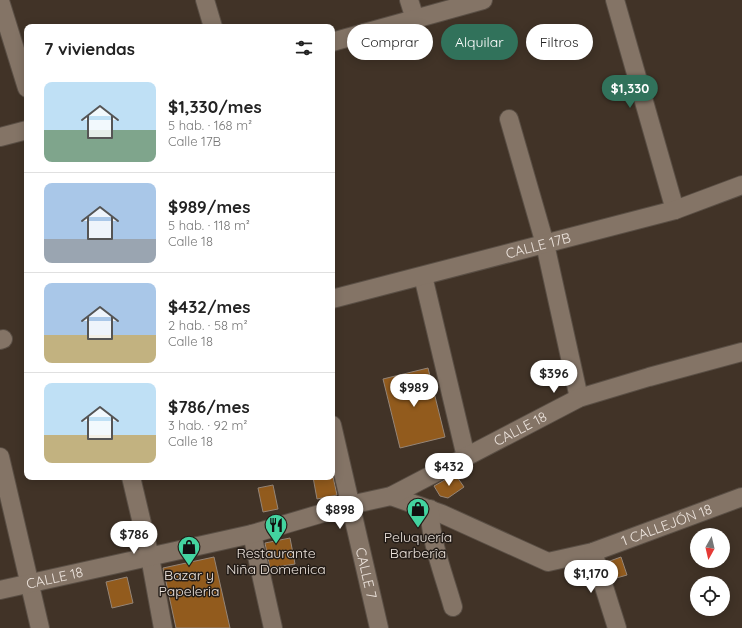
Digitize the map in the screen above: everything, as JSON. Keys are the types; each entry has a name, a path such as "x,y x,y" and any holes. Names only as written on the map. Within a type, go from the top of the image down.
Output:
{"street":[{"path":"205,0 212,24"},
{"path":"409,0 415,19"},
{"path":"335,41 483,0"},
{"path":"615,0 674,210"},
{"path":"0,1 24,78"},
{"path":"509,119 545,244 579,398"},
{"path":"0,138 24,131"},
{"name":"CALLE 17B","path":"335,298 674,210 742,185"},
{"path":"423,276 466,457"},
{"name":"CALLE 18","path":"0,590 252,534 350,505 391,496 579,398 742,352"},
{"name":"CALLE 7","path":"335,438 379,628"},
{"path":"0,457 31,583 40,628"},
{"path":"132,480 150,557 163,628"},
{"name":"1 CALLEJÓN 18","path":"391,496 430,510 548,562 593,552 742,497"},
{"path":"430,510 432,534 453,607"},
{"path":"252,534 272,628"},
{"path":"593,552 617,628"}],"building":[{"path":"428,368 445,437 400,448 383,379"},
{"path":"455,474 464,487 448,498 440,496 434,486"},
{"path":"314,480 334,480 337,495 317,499"},
{"path":"273,485 278,509 263,512 258,488"},
{"path":"290,538 295,564 270,568 265,543"},
{"path":"214,557 230,628 176,628 163,568"},
{"path":"621,557 627,575 613,579 607,562"},
{"path":"586,565 591,581 579,584 575,568"},
{"path":"127,577 133,603 112,608 106,582"}],"place":[{"name":"Peluquería Barberîa","path":"418,528"},
{"name":"Restaurante Niña Domenica","path":"276,544"},
{"name":"Bazar y Papeleria","path":"189,566"}]}
